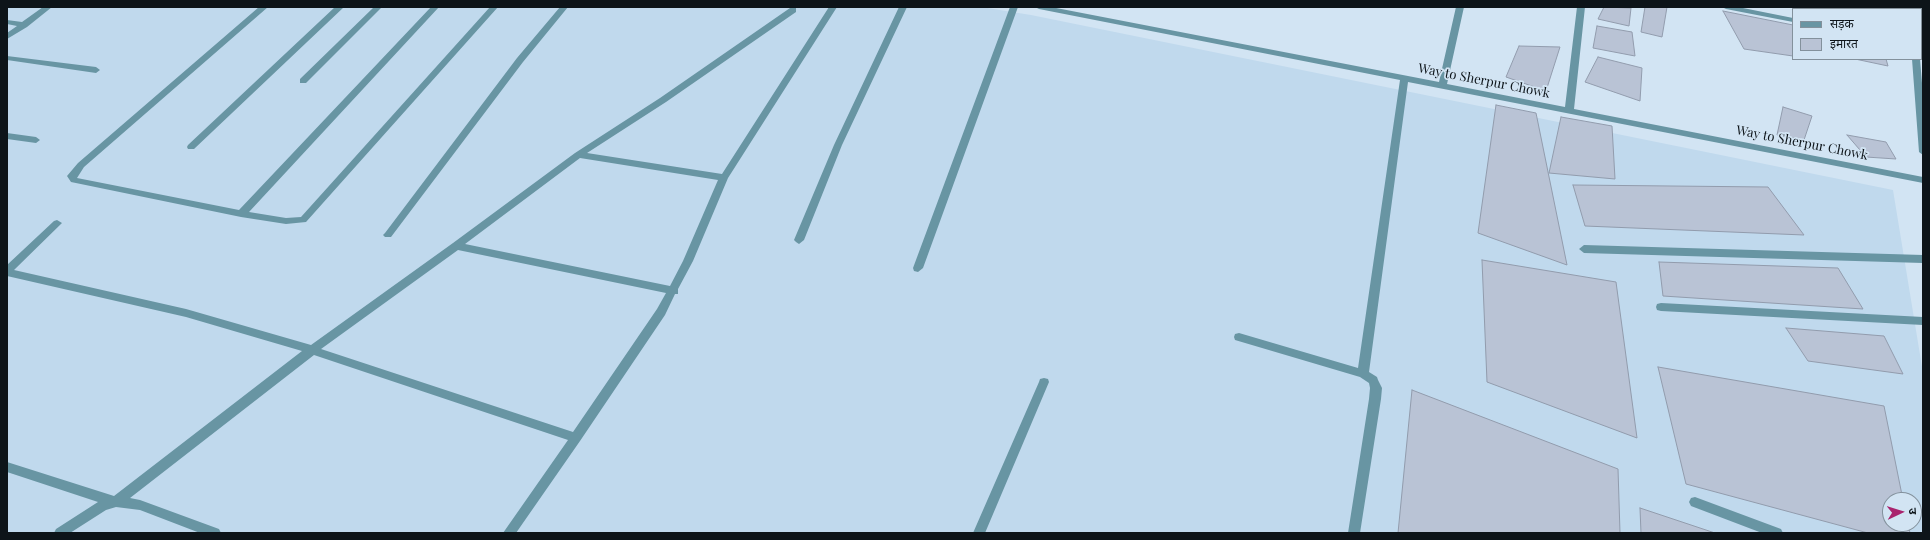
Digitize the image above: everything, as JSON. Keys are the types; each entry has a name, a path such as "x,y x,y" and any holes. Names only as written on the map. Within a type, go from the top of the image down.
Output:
{"street":[{"path":"7,37 48,7"},
{"path":"264,7 81,165 72,176 74,180 241,214 286,221 302,220 308,216 388,124 494,7"},
{"path":"191,147 340,7"},
{"path":"303,81 378,7"},
{"path":"241,214 435,7"},
{"path":"388,235 520,60 564,7"},
{"path":"509,533 645,337 674,291 724,178 833,7"},
{"path":"800,240 838,145 903,7"},
{"path":"918,268 1014,7"},
{"name":"Way to Sherpur Chowk","path":"1039,7 1923,180"},
{"path":"1442,86 1460,7"},
{"path":"1569,111 1582,7"},
{"path":"1726,7 1792,20"},
{"path":"60,533 103,505 116,502 312,350 456,246 578,155 663,100 793,10"},
{"path":"7,22 24,25"},
{"path":"7,58 96,70"},
{"path":"1916,60 1923,152"},
{"path":"1363,374 1404,79"},
{"path":"7,136 36,140"},
{"path":"578,155 724,178"},
{"path":"7,271 57,223"},
{"path":"456,246 674,291"},
{"path":"1584,249 1923,259"},
{"path":"7,271 186,313 312,350 576,438"},
{"path":"1661,307 1923,321"},
{"path":"1239,337 1363,374 1373,380 1376,388 1354,533"},
{"path":"979,533 1044,382"},
{"path":"7,467 116,502 140,505 215,533"},
{"path":"1696,502 1777,533"}],"shaded area":[{"path":"7,7 981,7 1031,15 1893,190 1923,373 1923,533 7,533"}],"building":[{"path":"1604,7 1631,8 1629,26 1598,19"},
{"path":"1645,7 1667,7 1662,37 1641,32"},
{"path":"1723,11 1792,25 1792,56 1744,49"},
{"path":"1597,26 1632,32 1635,56 1593,48"},
{"path":"1519,46 1560,47 1546,91 1506,77"},
{"path":"1598,57 1642,68 1640,101 1585,82"},
{"path":"1860,60 1886,60 1888,66"},
{"path":"1496,105 1536,113 1567,265 1478,233"},
{"path":"1783,107 1812,116 1804,140 1777,135"},
{"path":"1561,117 1612,126 1615,179 1549,173"},
{"path":"1847,135 1886,142 1896,159 1866,157"},
{"path":"1573,185 1768,187 1804,235 1585,226"},
{"path":"1482,260 1616,282 1637,438 1487,382"},
{"path":"1659,262 1838,268 1863,309 1663,296"},
{"path":"1786,328 1884,336 1903,374 1808,361"},
{"path":"1658,367 1884,406 1901,492 1882,492 1882,532 1910,533 1868,533 1686,484"},
{"path":"1412,390 1618,469 1620,533 1398,533"},
{"path":"1640,508 1715,533 1641,533"}]}
